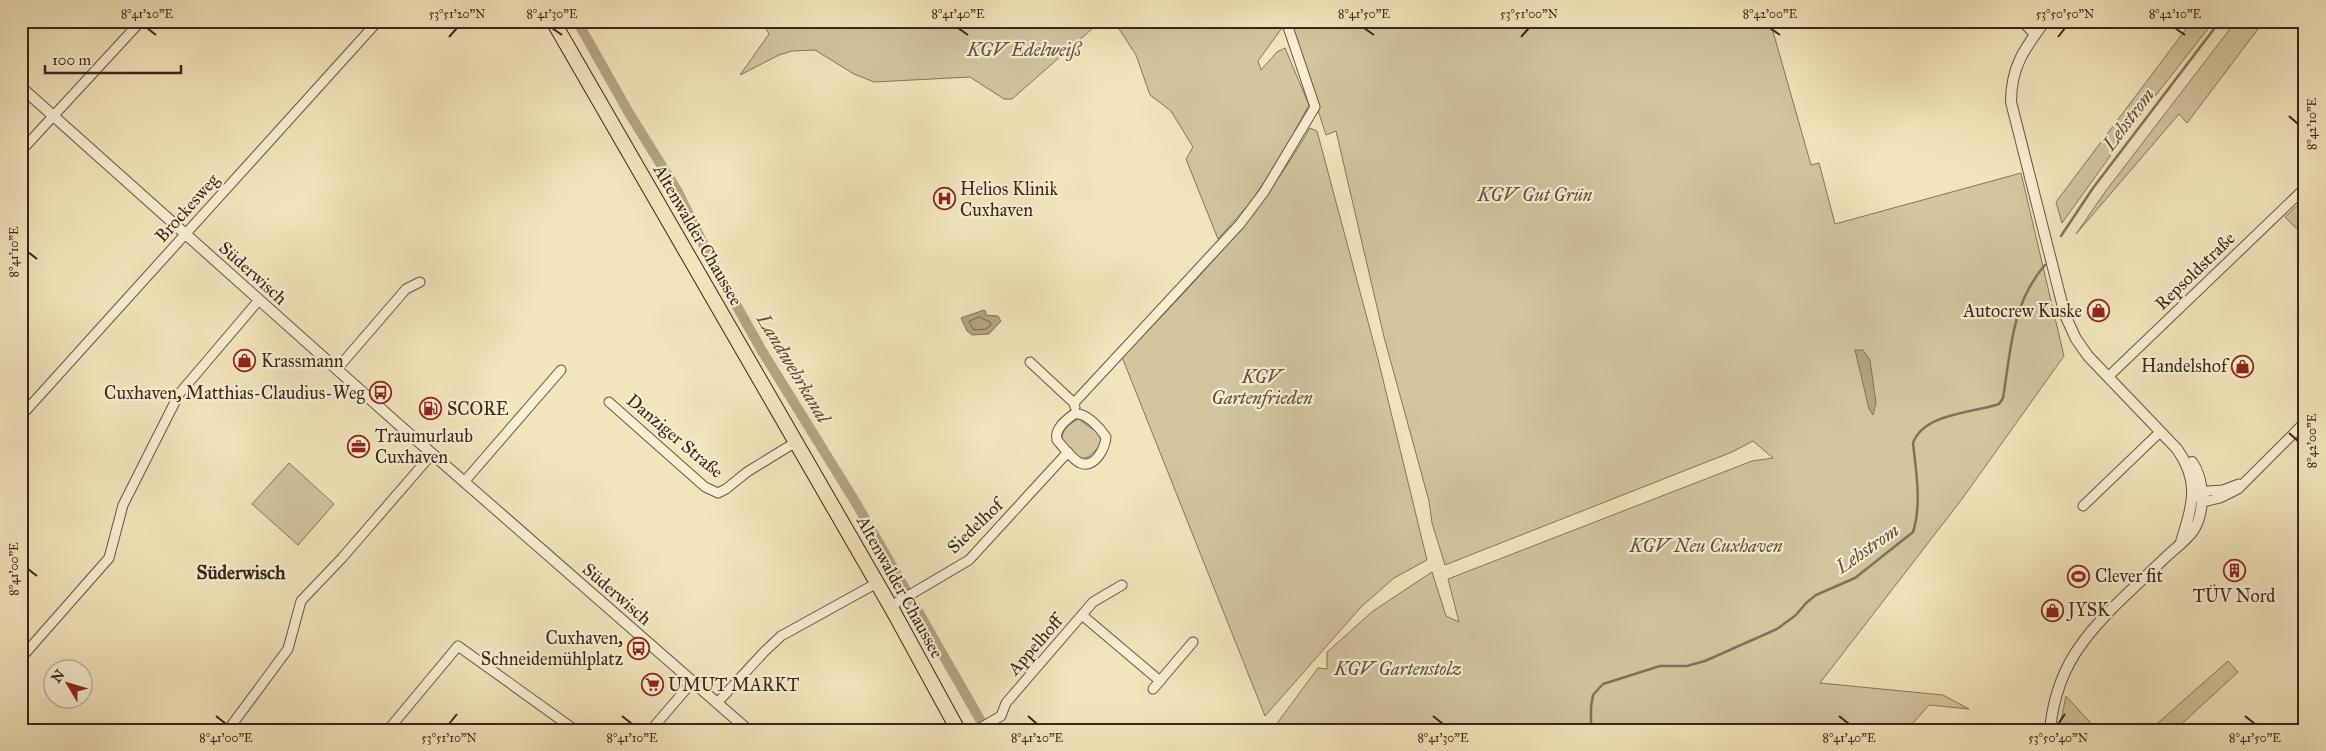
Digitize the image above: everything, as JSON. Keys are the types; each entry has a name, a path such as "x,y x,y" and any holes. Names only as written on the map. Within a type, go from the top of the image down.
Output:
{"main road":[{"name":"Altenwalder Chaussee","path":"553,21 877,583 897,603 958,730"}],"street":[{"path":"21,151 141,21"},
{"name":"Brockesweg","path":"21,416 378,21"},
{"path":"1074,403 1240,224 1264,192 1315,107 1286,21"},
{"path":"2022,21 2035,35"},
{"path":"2045,21 2035,35 2022,66 2015,89 2015,103 2025,142 2024,155 2065,315 2082,348 2177,450 2186,455 2199,474 2197,497 2181,542 2082,642 2060,684 2050,729"},
{"name":"Süderwisch","path":"21,87 432,454 748,730"},
{"name":"Repsoldstraße","path":"2108,377 2305,188"},
{"path":"337,369 406,289 420,282"},
{"path":"21,658 109,558 123,505 179,394 259,300"},
{"path":"1030,362 1074,403 1077,414 1090,420 1106,437 1106,444 1098,457 1086,464 1080,463 1068,452 1055,435 1067,420 1077,414"},
{"path":"464,482 561,370"},
{"name":"Danziger Straße","path":"609,402 705,487 718,493 747,472 796,442"},
{"path":"2197,497 2208,490 2223,490 2244,483 2305,422"},
{"path":"2083,506 2160,432"},
{"name":"Siedelhof","path":"897,603 969,560 1068,452"},
{"path":"228,730 288,649 301,601 342,558 432,454"},
{"path":"717,703 764,652 782,636 877,583"},
{"name":"Appelhoff","path":"978,730 1001,716 1006,703 1093,602 1122,584"},
{"path":"1082,615 1160,681"},
{"path":"1153,689 1193,642"},
{"path":"393,728 458,646 575,730"},
{"path":"651,730 693,681"},
{"path":"21,725 26,730"}],"green space":[{"name":"KGV Edelweiß","path":"761,21 1101,21 1012,99 1004,99 970,77 874,82 854,74 815,50 792,51 779,55 740,75 769,34"},
{"path":"1114,21 1287,21 1258,61 1261,70 1277,52 1285,48 1309,105 1279,160 1250,203 1218,239 1186,159 1193,147 1171,111 1150,95 1136,55"},
{"path":"1289,21 1770,21 1811,165 1819,163 1835,224 2021,173 2064,356 1962,499 1820,683 1943,695 1969,709 1929,705 1907,730 1272,730 1318,668 1327,669 1327,652 1373,611 1432,572 1446,616 1459,622 1448,579 1752,461 1773,458 1753,441 1732,452 1445,565 1432,523 1429,501 1384,337 1336,131 1326,135"},
{"path":"2192,21 2214,21 2134,123 2062,223 2056,202"},
{"path":"2236,21 2264,21 2187,123 2179,114 2076,234 2105,192"},
{"name":"KGV Gartenfrieden","path":"1310,128 1317,131 1378,359 1427,560 1394,578 1361,607 1265,716 1122,357 1174,304 1247,220 1290,160"},
{"path":"2305,198 2305,237 2285,217"},
{"path":"1079,419 1098,433 1103,444 1088,457 1080,459 1067,449 1062,441 1063,433 1068,426"},
{"path":"289,463 334,504 298,545 252,504"},
{"path":"2228,661 2238,672 2175,730 2150,730"},
{"path":"2066,696 2097,730 2059,730"}],"water":[{"path":"984,310 986,312 985,315 998,316 1001,321 989,334 972,335 967,331 961,318"},
{"path":"1855,350 1863,350 1870,360 1876,403 1873,415 1869,409"}],"waterway":[{"name":"Landwehrkanal","path":"577,21 629,113 678,192 711,260 762,351 856,503 986,730"},
{"name":"Lehstrom","path":"2061,236 2093,188 2220,21"},
{"name":"Lehstrom","path":"1591,730 1593,695 1603,684 1660,666 1687,666 1705,661 1777,629 1796,615 1816,595 1855,578 1913,532 1918,499 1913,443 1919,433 1938,420 1999,404 2003,398 2014,328 2019,312 2025,296 2045,265"}],"place":[{"name":"Helios Klinik Cuxhaven","path":"944,199"},
{"name":"Autocrew Kuske","path":"2098,311"},
{"name":"Krassmann","path":"245,361"},
{"name":"Handelshof","path":"2243,366"},
{"name":"Cuxhaven, Matthias-Claudius-Weg","path":"381,393"},
{"name":"SCORE","path":"431,409"},
{"name":"Traumurlaub Cuxhaven","path":"359,446"},
{"name":"TÜV Nord","path":"2234,571"},
{"name":"Clever fit","path":"2079,576"},
{"name":"JYSK","path":"2052,610"},
{"name":"Cuxhaven, Schneidemühlplatz","path":"639,648"},
{"name":"UMUT MARKT","path":"652,685"}],"district":[{"name":"Süderwisch","path":"241,572"}],"park label":[{"name":"KGV Gut Grün","path":"1535,195"},
{"name":"KGV Neu Cuxhaven","path":"1706,546"},
{"name":"KGV Gartenstolz","path":"1398,669"}]}
